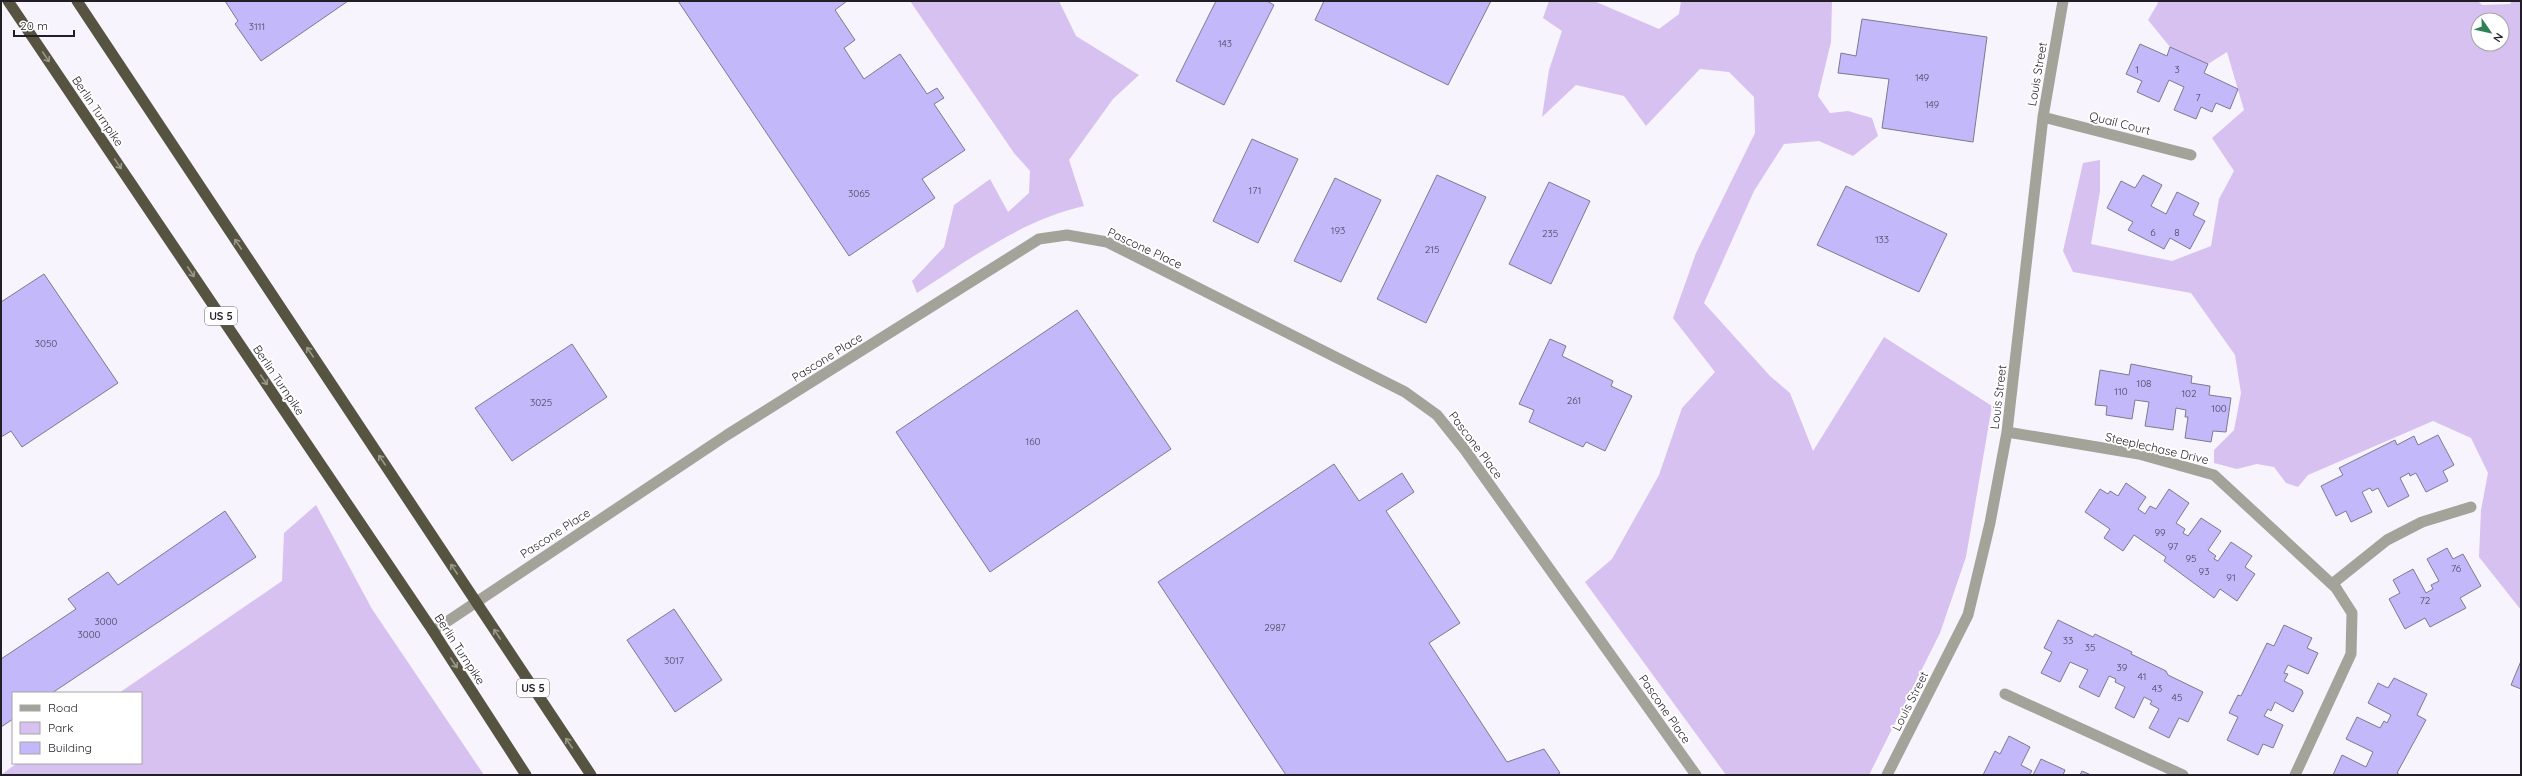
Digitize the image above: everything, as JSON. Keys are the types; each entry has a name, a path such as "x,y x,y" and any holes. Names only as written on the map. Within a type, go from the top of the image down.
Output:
{"highway":[{"name":"Berlin Turnpike","path":"8,1 433,631 526,775"},
{"name":"US 5","path":"77,1 591,775"}],"street":[{"name":"Louis Street","path":"1887,775 1968,615 1990,523 2007,432 2043,117 2063,1"},
{"name":"Quail Court","path":"2043,117 2191,154"},
{"name":"Pascone Place","path":"433,631 475,601 727,435 1039,239 1068,235 1107,242 1402,390 1437,415 1465,450 1696,775"},
{"name":"Steeplechase Drive","path":"2007,432 2139,454 2214,475 2332,584 2352,613 2351,654 2295,775"},
{"path":"2332,584 2387,540 2422,522 2471,507"},
{"path":"2005,694 2183,775"}],"green space":[{"path":"910,1 1059,1 1076,36 1139,75 1113,99 1069,160 1084,206 1061,212 1018,231 977,254 917,293 912,281 944,247 954,205 990,179 1008,212 1029,193 1030,171 1014,153"},
{"path":"1549,1 1594,1 1659,29 1679,14 1681,1 1832,1 1831,42 1818,96 1830,113 1848,111 1872,118 1878,136 1853,156 1819,141 1784,144 1754,191 1704,303 1770,376 1790,393 1813,451 1884,337 1992,406 1966,557 1940,633 1869,775 1726,775 1585,582 1612,559 1659,475 1682,408 1715,372 1673,318 1696,253 1755,133 1754,97 1729,72 1700,69 1646,126 1624,96 1576,85 1542,117 1549,70 1562,31 1543,18"},
{"path":"2156,1 2478,1 2482,5 2510,4 2512,1 2521,1 2521,610 2479,557 2481,510 2488,473 2471,438 2433,421 2308,475 2298,487 2286,483 2274,467 2257,464 2237,469 2214,463 2214,450 2234,430 2241,393 2235,355 2191,293 2073,272 2063,251 2083,163 2100,160 2100,191 2091,244 2172,261 2211,246 2219,199 2234,171 2212,138 2244,110 2227,52 2208,64 2170,47 2148,20 2158,3"},
{"path":"316,505 372,609 484,775 1,775 16,764 142,764 142,692 120,692 282,581 284,533"}],"building":[{"path":"225,1 348,1 261,61 235,24 238,21"},
{"path":"678,1 847,1 835,10 855,40 844,48 864,79 900,54 927,94 937,88 944,98 934,104 965,150 922,179 935,198 849,256"},
{"path":"1216,1 1267,1 1274,5 1224,105 1176,81"},
{"path":"1324,1 1491,1 1448,85 1315,20"},
{"path":"1862,19 1987,37 1973,142 1882,128 1889,79 1838,73 1841,53 1856,56"},
{"path":"2140,44 2167,56 2170,47 2208,64 2204,73 2238,89 2230,109 2216,103 2212,112 2201,107 2196,119 2174,110 2184,87 2169,80 2159,102 2137,92 2142,81 2126,74"},
{"path":"1252,139 1298,159 1258,243 1213,221"},
{"path":"1437,175 1486,197 1426,323 1377,299"},
{"path":"2143,175 2162,185 2151,206 2166,214 2177,192 2199,203 2193,215 2205,221 2190,249 2170,238 2164,249 2128,230 2133,222 2107,208 2121,181 2135,188"},
{"path":"1335,178 1381,200 1341,282 1294,261"},
{"path":"1549,182 1590,201 1551,284 1509,264"},
{"path":"1846,186 1947,234 1919,292 1817,245"},
{"path":"44,274 118,383 22,447 11,431 1,437 1,302"},
{"path":"1077,310 1171,449 990,572 896,432"},
{"path":"1550,339 1566,346 1562,356 1613,381 1611,386 1632,396 1605,451 1586,442 1583,447 1529,422 1534,410 1519,404"},
{"path":"572,344 607,397 512,461 475,408"},
{"path":"2131,364 2192,376 2191,383 2210,386 2209,395 2231,398 2226,432 2213,431 2211,442 2185,438 2188,417 2185,417 2186,410 2176,408 2173,430 2145,426 2149,402 2135,400 2132,419 2106,415 2107,406 2095,405 2100,370 2129,375"},
{"path":"2438,435 2454,465 2443,471 2448,481 2426,492 2416,473 2410,476 2409,473 2400,478 2409,496 2388,507 2378,488 2372,491 2370,488 2362,492 2372,512 2351,522 2346,511 2336,516 2321,486 2343,475 2339,468 2395,440 2397,445 2414,436 2418,445"},
{"path":"1334,464 1359,501 1402,473 1414,492 1386,511 1460,623 1429,643 1507,762 1544,749 1560,773 1557,775 1286,775 1158,582"},
{"path":"2126,483 2146,497 2138,509 2145,514 2150,506 2156,509 2169,489 2189,503 2176,523 2185,529 2183,533 2188,536 2201,518 2221,531 2208,550 2216,556 2214,559 2218,561 2231,542 2252,556 2245,567 2255,574 2237,601 2220,589 2214,598 2164,561 2166,557 2134,535 2123,551 2104,538 2110,529 2085,512 2100,489 2108,494 2110,491 2118,496"},
{"path":"225,511 256,557 54,692 12,692 12,720 1,727 1,659 76,609 68,599 108,572 118,585"},
{"path":"2447,548 2453,559 2463,554 2481,586 2460,598 2466,608 2430,627 2425,618 2405,629 2389,599 2400,593 2393,580 2413,569 2426,593 2433,589 2431,585 2439,581 2427,559"},
{"path":"674,609 722,680 675,712 627,640"},
{"path":"2058,620 2093,637 2095,634 2132,652 2131,654 2166,671 2168,675 2203,692 2188,722 2179,718 2169,738 2149,728 2159,709 2150,704 2152,701 2144,697 2134,718 2115,708 2125,687 2115,682 2116,679 2109,676 2099,697 2079,687 2088,670 2070,662 2060,682 2041,673 2052,652 2044,648"},
{"path":"2284,625 2312,638 2307,648 2318,653 2308,674 2288,665 2284,673 2288,674 2284,681 2302,690 2303,693 2293,712 2275,702 2271,711 2268,709 2264,716 2283,725 2273,748 2263,744 2258,755 2227,740 2238,717 2229,713 2238,695 2241,696 2267,643 2274,646"},
{"path":"2521,661 2521,689 2511,685"},
{"path":"2394,678 2427,694 2417,715 2426,720 2397,773 2400,775 2333,775 2342,755 2366,767 2373,752 2346,739 2357,717 2380,728 2384,721 2387,723 2391,715 2368,703 2378,683 2388,688"},
{"path":"2009,736 2030,747 2021,765 2032,771 2029,775 1983,775 1995,751 2000,754"},
{"path":"2041,759 2065,770 2063,775 2033,775"},
{"path":"2082,771 2091,775 2080,775"}]}
